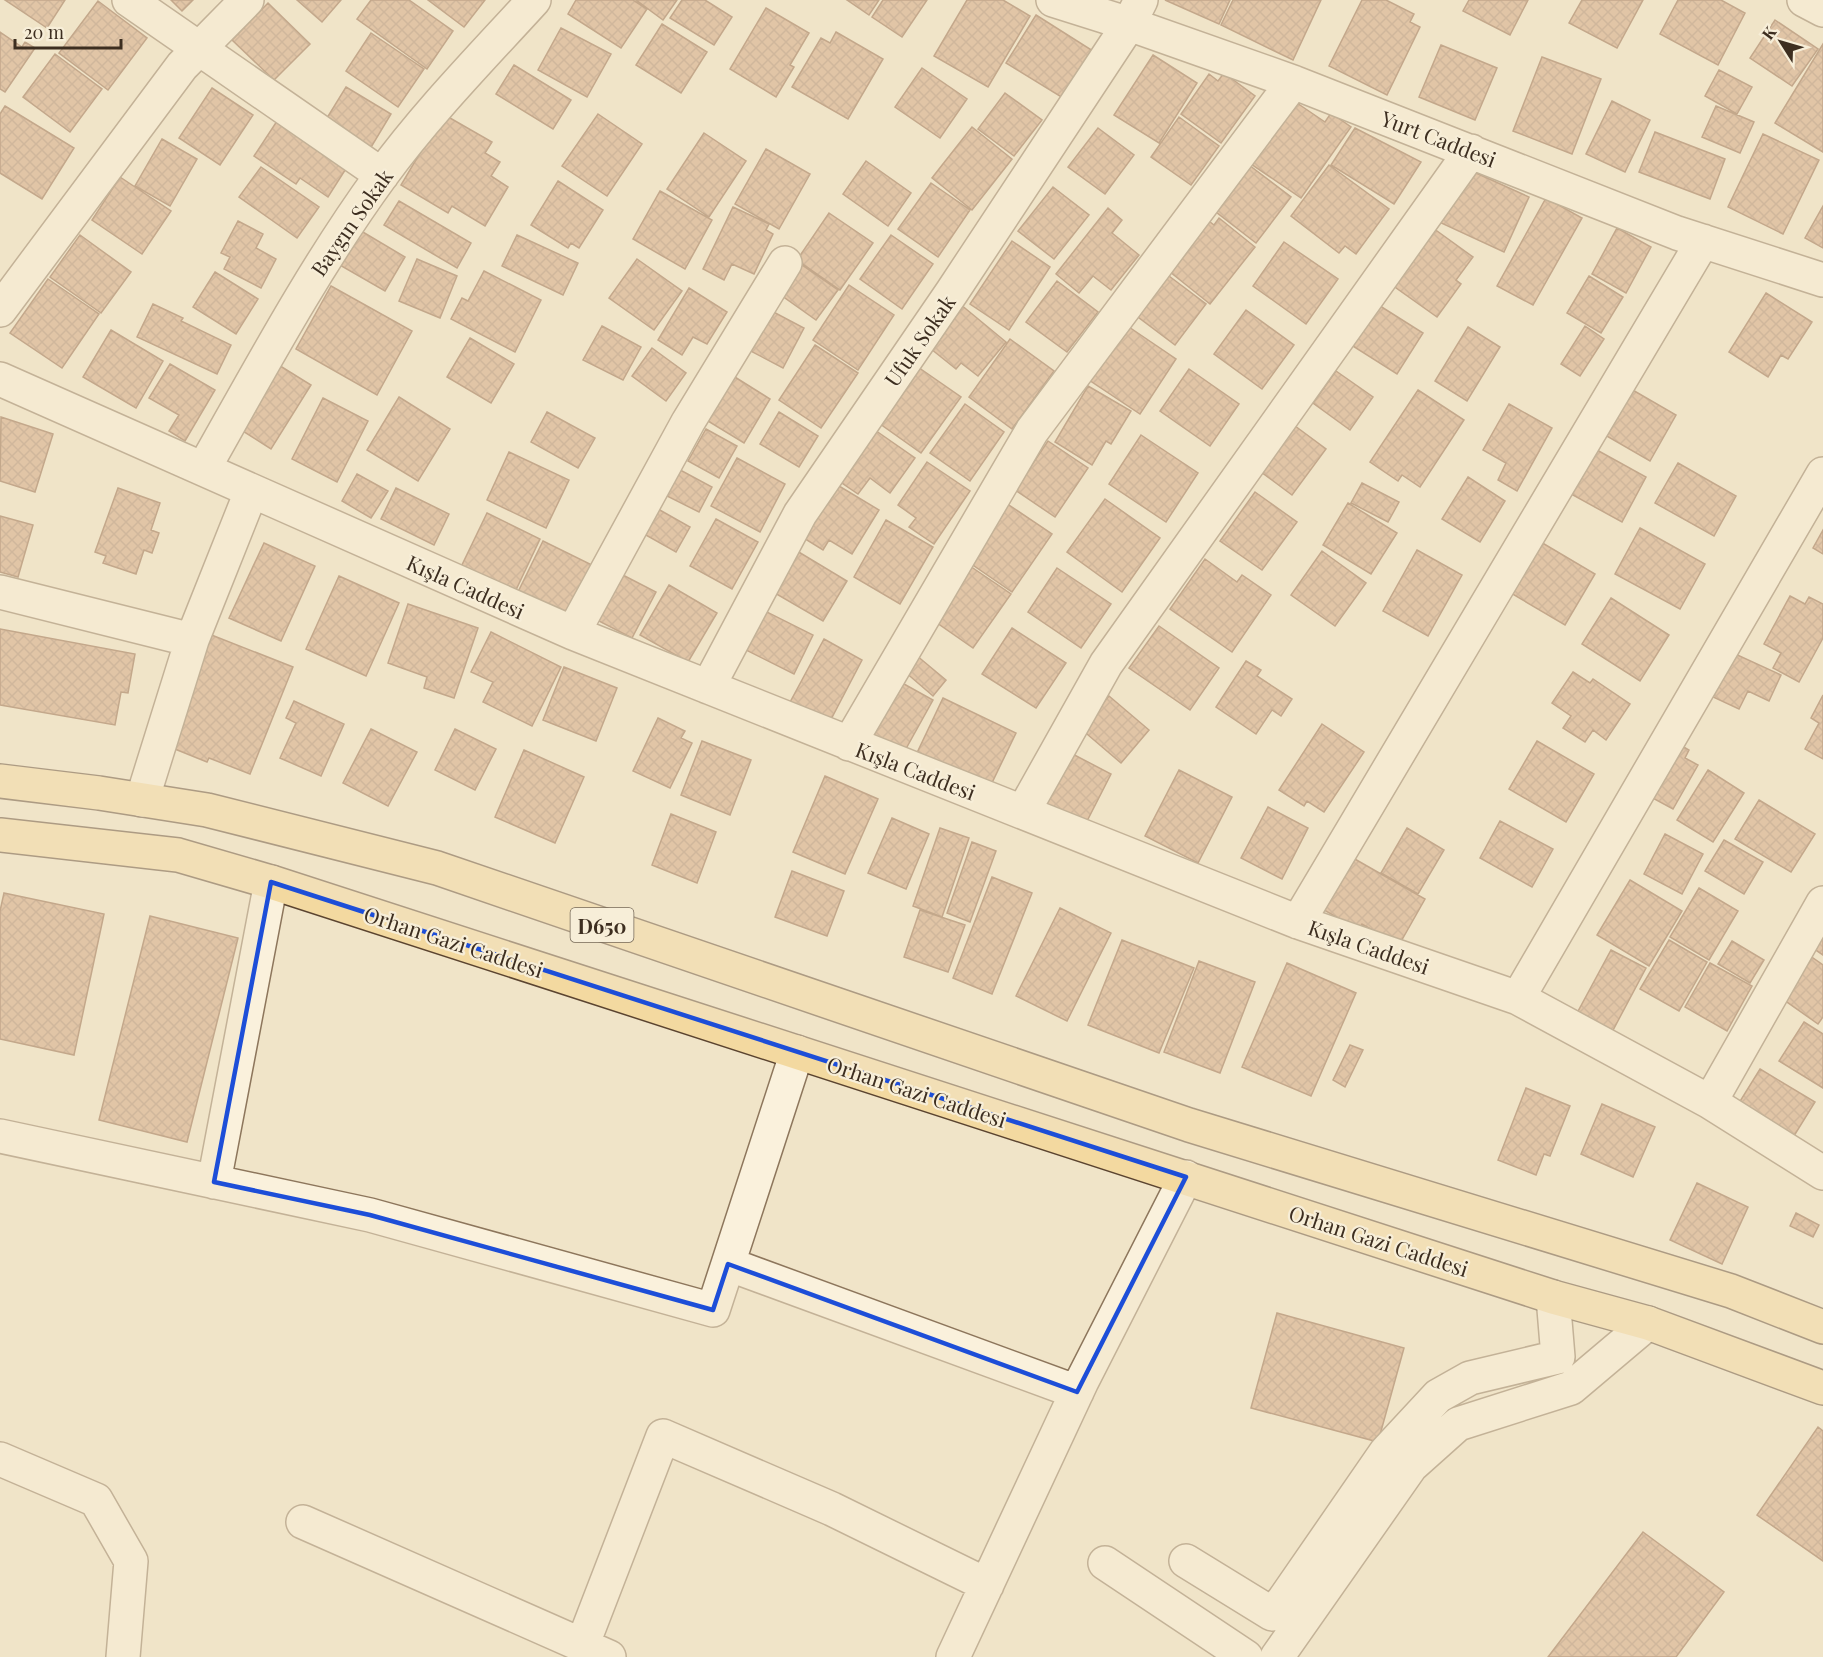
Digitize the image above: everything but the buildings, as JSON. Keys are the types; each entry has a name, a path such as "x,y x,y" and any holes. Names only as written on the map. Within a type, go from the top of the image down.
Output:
{"main road":[{"name":"D650","path":"0,781 207,810 437,868 1189,1125 1731,1291 1823,1326"},
{"name":"Orhan Gazi Caddesi","path":"0,835 178,855 271,882 1553,1297 1648,1323 1823,1388"}],"street":[{"path":"129,0 382,175"},
{"path":"0,310 182,66 247,0"},
{"name":"Baygın Sokak","path":"204,468 307,285 382,175 440,104 534,0"},
{"name":"Yurt Caddesi","path":"1053,0 1135,12 1293,81 1666,229 1823,280"},
{"path":"1804,0 1823,10"},
{"name":"Ufuk Sokak","path":"708,687 800,514 952,292 1135,12"},
{"path":"849,744 1032,431 1293,81"},
{"path":"1023,812 1106,664 1471,151"},
{"path":"1298,921 1702,241"},
{"path":"573,633 688,422 785,262"},
{"name":"Kışla Caddesi","path":"0,379 573,633 1298,921 1518,998 1710,1102 1823,1173"},
{"path":"1518,998 1823,474"},
{"path":"142,800 192,640 251,492"},
{"path":"0,592 192,640"},
{"path":"214,1182 271,882"},
{"path":"1710,1102 1823,903"},
{"path":"0,1136 370,1215 713,1310 797,1052"},
{"path":"953,1657 1077,1392 1186,1177"},
{"path":"728,1264 1077,1392"},
{"path":"1186,1561 1272,1614 1386,1452 1438,1396 1470,1378 1558,1357 1553,1297"},
{"path":"1277,1657 1411,1466 1458,1424 1571,1388 1648,1323"},
{"path":"303,1522 596,1652 663,1436 832,1509 987,1585"},
{"path":"0,1459 96,1500 131,1561 123,1657"},
{"path":"1105,1563 1246,1657"}],"highlighted area":[{"path":"271,882 1186,1177 1077,1392 728,1264 713,1310 370,1215 214,1182"}]}
